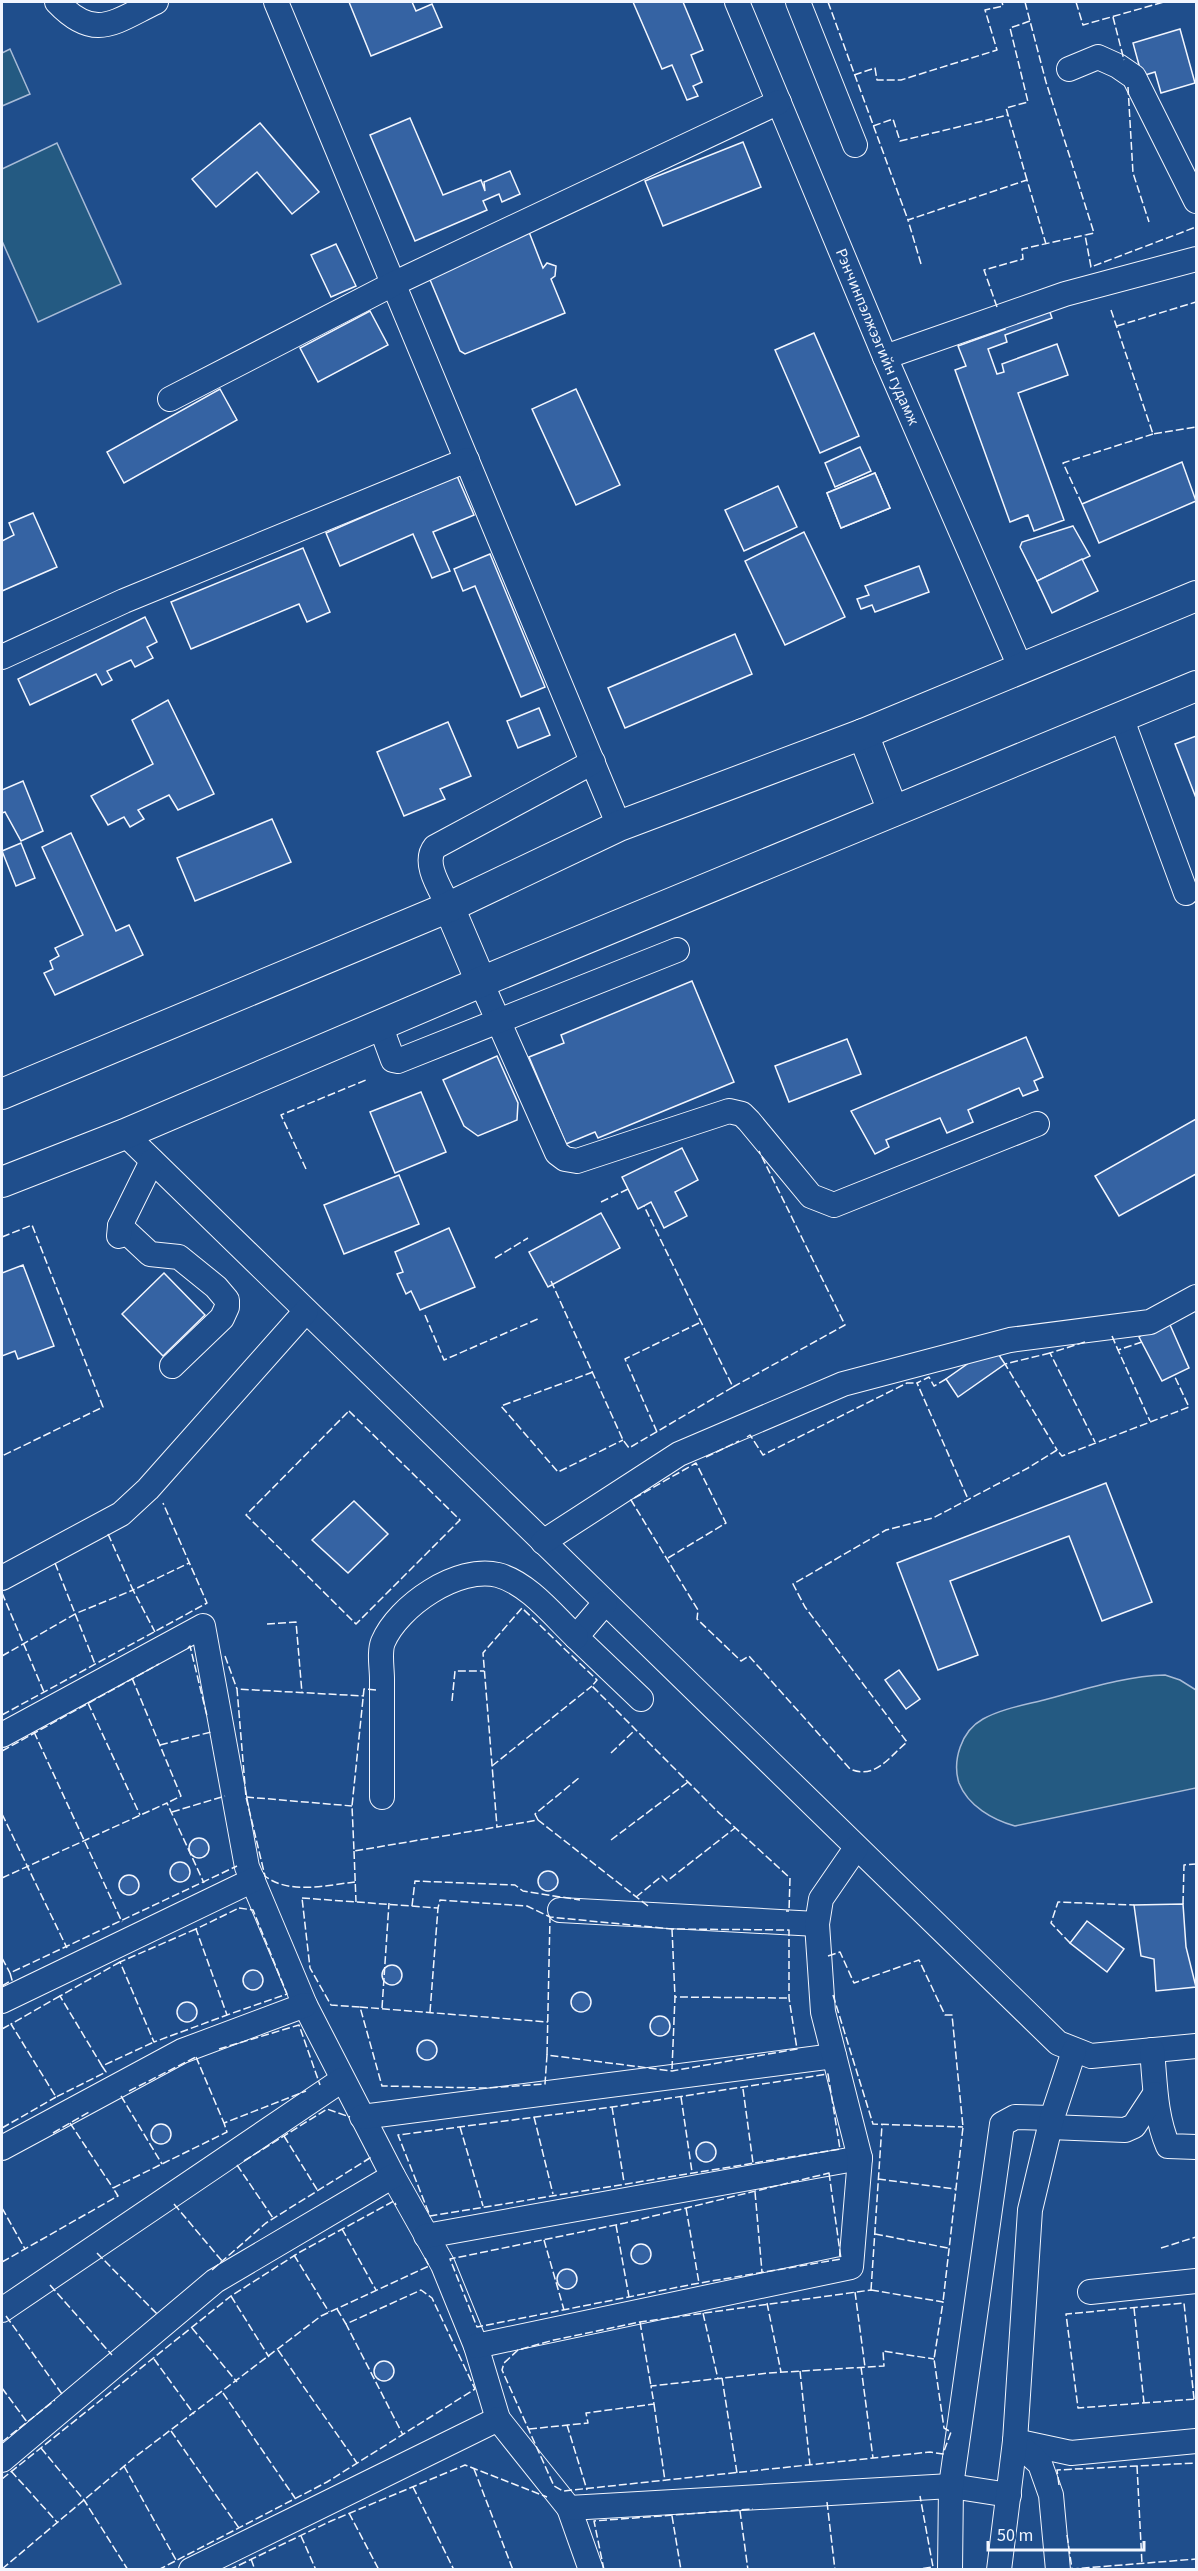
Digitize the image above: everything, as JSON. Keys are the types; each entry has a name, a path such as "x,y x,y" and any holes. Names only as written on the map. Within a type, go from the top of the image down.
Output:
{"main road":[{"path":"2,1094 449,907 619,826 863,734 1197,596"},
{"path":"2,1182 125,1134 481,982 1197,686"},
{"path":"863,734 892,811"},
{"path":"449,907 481,982"}],"street":[{"path":"57,2 81,23 91,26 105,25 156,2"},
{"path":"276,2 619,826"},
{"name":"Рэнчинпэлжээгийн гудамж","path":"738,2 885,357 1021,669"},
{"path":"798,2 855,145"},
{"path":"1069,69 1098,57 1118,66 1134,77 1197,201"},
{"path":"170,399 393,284 779,102"},
{"path":"885,357 1065,294 1197,259"},
{"path":"2,657 124,601 466,460"},
{"path":"1121,717 1186,893"},
{"path":"449,907 429,863 430,854 435,847 593,762"},
{"path":"380,1025 393,1060 398,1061 677,950"},
{"path":"481,982 557,1153 565,1160 577,1161 729,1111 742,1114 749,1121 811,1196 834,1205 1037,1124"},
{"path":"125,1134 1058,2043 1091,2056 1197,2046"},
{"path":"153,1161 119,1231 150,1254 169,1254 183,1259 216,1287 227,1300 227,1307 222,1318 172,1366"},
{"path":"543,1542 679,1454 843,1384 1010,1340 1150,1322 1197,1297"},
{"path":"2,1578 121,1514 148,1489 306,1311"},
{"path":"382,1797 382,1644 397,1620 430,1591 473,1575 499,1575 530,1593 641,1699"},
{"path":"576,1637 605,1603"},
{"path":"2,1735 203,1626 246,1868 305,2005 342,2080 443,2265 476,2346 498,2419 569,2508 591,2570"},
{"path":"476,2346 851,2267 860,2158 823,2012 817,1924 821,1899 856,1848"},
{"path":"2,2001 253,1880"},
{"path":"560,1910 817,1924"},
{"path":"2,2148 182,2051 305,2005"},
{"path":"1152,2050 1155,2094 1162,2132 1168,2146 1197,2147"},
{"path":"999,2570 1015,2441 1030,2210 1051,2123 1074,2051"},
{"path":"362,2117 834,2056"},
{"path":"2,2310 342,2080"},
{"path":"950,2570 951,2486 1002,2124 1015,2117 1125,2130 1134,2126 1155,2094"},
{"path":"426,2236 860,2158"},
{"path":"2,2460 215,2281 393,2176"},
{"path":"1090,2292 1197,2281"},
{"path":"191,2570 498,2419"},
{"path":"1015,2441 1071,2453 1197,2441"},
{"path":"1015,2441 1040,2464 1051,2494 1058,2570"},
{"path":"569,2508 951,2486 1009,2495"}],"shaded area":[{"path":"10,49 30,94 2,106 2,53"},
{"path":"57,143 121,284 38,322 2,241 2,169"},
{"path":"1165,1675 1180,1680 1196,1690 1196,1788 1015,1826 982,1811 968,1799 963,1791 957,1774 960,1747 969,1731 983,1719 1013,1708 1104,1684"}],"building":[{"path":"349,2 412,2 416,11 432,4 442,27 371,56"},
{"path":"633,2 683,2 703,50 691,55 702,82 693,86 698,96 687,100 672,65 662,69"},
{"path":"1180,29 1195,83 1161,93 1155,72 1142,76 1133,43"},
{"path":"410,118 443,195 481,180 485,191 484,182 510,171 520,194 502,202 499,194 483,201 487,210 415,241 370,135"},
{"path":"260,123 319,192 292,214 257,172 216,207 192,179"},
{"path":"743,142 761,187 663,226 645,181"},
{"path":"529,232 543,268 547,263 556,266 555,276 551,279 565,313 465,354 460,351 428,275"},
{"path":"336,244 356,286 331,297 311,255"},
{"path":"1042,290 1052,318 1005,335 1007,342 988,349 997,374 1004,372 1002,364 1057,344 1068,375 1018,393 1064,520 1034,531 1028,515 1010,522 955,370 966,366 958,346 1005,329 997,307"},
{"path":"370,311 388,345 318,382 300,348"},
{"path":"814,333 859,436 820,453 775,350"},
{"path":"220,389 237,420 124,483 107,452"},
{"path":"576,389 620,485 576,505 532,409"},
{"path":"860,447 871,471 835,487 825,463"},
{"path":"1182,462 1196,501 1099,543 1082,504"},
{"path":"875,473 890,508 841,528 827,493"},
{"path":"875,473 890,508 841,528 827,493"},
{"path":"457,476 474,515 433,532 450,571 432,578 413,534 340,566 326,533"},
{"path":"778,486 797,527 744,551 725,510"},
{"path":"33,513 57,567 2,591 2,541 14,535 9,523"},
{"path":"1073,526 1090,556 1037,581 1020,547 1022,542"},
{"path":"804,532 845,617 785,645 745,561"},
{"path":"303,548 330,612 307,622 299,604 191,649 171,602"},
{"path":"490,554 545,687 521,697 475,586 463,591 454,569"},
{"path":"1082,559 1098,591 1052,613 1037,581"},
{"path":"919,566 929,592 875,612 872,605 861,609 857,599 869,595 865,586"},
{"path":"145,617 157,642 147,647 153,658 135,667 131,660 107,671 112,680 102,685 96,674 30,705 18,679"},
{"path":"735,634 752,674 625,728 608,688"},
{"path":"168,700 214,794 178,810 169,795 138,810 144,819 130,827 124,817 108,825 91,796 153,764 132,720"},
{"path":"539,708 550,735 518,748 507,721"},
{"path":"448,722 471,776 440,789 445,799 404,816 377,752"},
{"path":"1196,736 1196,798 1175,744"},
{"path":"23,781 43,831 21,841 5,812 2,813 2,790"},
{"path":"272,819 291,862 195,901 177,858"},
{"path":"71,833 116,931 129,925 143,955 55,995 44,973 53,969 50,961 59,956 55,948 83,935 42,847"},
{"path":"21,843 35,878 16,886 2,851"},
{"path":"692,981 734,1082 598,1138 595,1132 566,1144 529,1057 564,1043 561,1035"},
{"path":"1026,1037 1043,1077 1034,1081 1038,1090 1023,1096 1019,1088 968,1110 973,1122 947,1133 940,1118 886,1140 889,1147 875,1154 851,1111"},
{"path":"847,1039 861,1074 789,1102 775,1066"},
{"path":"497,1056 518,1103 517,1120 478,1136 464,1126 443,1080"},
{"path":"421,1092 446,1152 395,1173 370,1112"},
{"path":"1196,1119 1196,1174 1119,1216 1095,1176"},
{"path":"682,1148 698,1180 675,1192 687,1216 664,1228 651,1202 638,1209 622,1177"},
{"path":"399,1175 419,1224 344,1254 324,1205"},
{"path":"601,1213 620,1248 548,1287 529,1252"},
{"path":"449,1228 475,1287 420,1310 411,1291 406,1294 397,1274 403,1272 395,1252"},
{"path":"23,1265 54,1346 18,1359 15,1351 2,1356 2,1273"},
{"path":"164,1273 205,1315 163,1356 122,1314"},
{"path":"1167,1318 1189,1368 1162,1381 1139,1337"},
{"path":"993,1346 1005,1364 958,1397 946,1379"},
{"path":"1106,1483 1152,1602 1102,1621 1069,1536 950,1581 978,1655 938,1670 897,1563"},
{"path":"354,1501 388,1534 348,1573 312,1540"},
{"path":"899,1670 920,1699 906,1709 885,1680"},
{"path":"199,1838 206,1841 209,1848 206,1855 199,1858 192,1855 189,1848 192,1841"},
{"path":"180,1862 187,1865 190,1872 187,1879 180,1882 173,1879 170,1872 173,1865"},
{"path":"548,1871 555,1874 558,1881 555,1888 548,1891 541,1888 538,1881 541,1874"},
{"path":"129,1875 136,1878 139,1885 136,1892 129,1895 122,1892 119,1885 122,1878"},
{"path":"1183,1904 1186,1947 1196,1987 1156,1991 1154,1959 1141,1956 1134,1905"},
{"path":"1087,1921 1124,1949 1107,1972 1070,1943"},
{"path":"392,1965 399,1968 402,1975 399,1982 392,1985 385,1982 382,1975 385,1968"},
{"path":"253,1970 260,1973 263,1980 260,1987 253,1990 246,1987 243,1980 246,1973"},
{"path":"581,1992 588,1995 591,2002 588,2009 581,2012 574,2009 571,2002 574,1995"},
{"path":"187,2002 194,2005 197,2012 194,2019 187,2022 180,2019 177,2012 180,2005"},
{"path":"660,2016 667,2019 670,2026 667,2033 660,2036 653,2033 650,2026 653,2019"},
{"path":"427,2040 434,2043 437,2050 434,2057 427,2060 420,2057 417,2050 420,2043"},
{"path":"161,2124 168,2127 171,2134 168,2141 161,2144 154,2141 151,2134 154,2127"},
{"path":"706,2142 713,2145 716,2152 713,2159 706,2162 699,2159 696,2152 699,2145"},
{"path":"641,2244 648,2247 651,2254 648,2261 641,2264 634,2261 631,2254 634,2247"},
{"path":"567,2269 574,2272 577,2279 574,2286 567,2289 560,2286 557,2279 560,2272"},
{"path":"384,2361 391,2364 394,2371 391,2378 384,2381 377,2378 374,2371 377,2364"}],"fence":[{"path":"828,2 908,220"},
{"path":"854,75 875,68 877,80 901,80 997,50 985,10 1003,6 1002,2"},
{"path":"1025,2 1046,82 1094,233 1085,235 1091,267 1196,227"},
{"path":"1076,2 1083,25 1164,2"},
{"path":"1113,17 1124,60"},
{"path":"1027,180 1006,108 1028,102 1010,28 1030,21"},
{"path":"1128,87 1133,173 1149,222"},
{"path":"873,126 893,119 900,141 1008,115"},
{"path":"921,264 908,220 1027,180 1046,244"},
{"path":"997,307 984,270 1023,259 1022,249 1085,235"},
{"path":"1117,326 1196,302"},
{"path":"1111,310 1153,434 1196,427"},
{"path":"1082,504 1063,463 1153,434"},
{"path":"306,1169 281,1115 366,1080"},
{"path":"733,1387 845,1325 759,1151"},
{"path":"601,1202 628,1189"},
{"path":"551,1281 623,1440 629,1448 733,1387 644,1206"},
{"path":"2,1237 32,1225 103,1407 2,1456"},
{"path":"495,1258 528,1238"},
{"path":"425,1315 444,1360 540,1318"},
{"path":"657,1432 625,1359 701,1322"},
{"path":"1112,1336 1118,1350"},
{"path":"1085,1342 1050,1353 1095,1442"},
{"path":"1142,1342 1118,1350 1150,1421"},
{"path":"1050,1353 1005,1364 1057,1450"},
{"path":"593,1372 501,1406 558,1472 623,1440"},
{"path":"668,1558 726,1523 696,1463 631,1500 698,1610 697,1619 741,1661 749,1656 850,1769 867,1772 888,1760 907,1742 805,1607 793,1584 886,1530 933,1518 1028,1468 1057,1450 1062,1456 1189,1407 1174,1375"},
{"path":"946,1379 934,1386 929,1377 917,1383 968,1499"},
{"path":"747,1437 750,1435 763,1455 907,1383 917,1383"},
{"path":"349,1411 460,1520 356,1624 246,1515 349,1411"},
{"path":"706,1457 739,1441"},
{"path":"2,1715 207,1603 163,1503"},
{"path":"108,1534 133,1590 189,1563"},
{"path":"55,1563 95,1664"},
{"path":"2,1656 77,1613 133,1590 155,1632"},
{"path":"2,1593 44,1692"},
{"path":"648,1906 538,1820 497,1827 483,1653 522,1608 597,1680 592,1686 719,1813 790,1878 789,1911 786,1911"},
{"path":"267,1624 296,1622 302,1693"},
{"path":"188,1648 190,1646 207,1716"},
{"path":"225,1656 237,1689"},
{"path":"2,1751 159,1664"},
{"path":"452,1701 455,1671 484,1671"},
{"path":"132,1678 181,1796 167,1803"},
{"path":"492,1766 592,1686"},
{"path":"355,1882 297,1887 275,1882 265,1876 246,1797 237,1689 364,1696"},
{"path":"376,1690 364,1689 352,1806 354,1851 497,1827"},
{"path":"88,1703 140,1815"},
{"path":"611,1753 635,1730"},
{"path":"34,1732 122,1922"},
{"path":"160,1745 211,1732"},
{"path":"538,1820 535,1814 580,1777"},
{"path":"611,1840 688,1782"},
{"path":"172,1812 225,1796"},
{"path":"246,1797 352,1806"},
{"path":"2,1878 167,1803 204,1883"},
{"path":"2,1814 67,1948"},
{"path":"636,1897 662,1876 667,1881 735,1828"},
{"path":"354,1851 356,1902"},
{"path":"1183,1904 1184,1865 1196,1864"},
{"path":"2,1986 12,1980 10,1973 237,1866"},
{"path":"412,1906 415,1881 515,1885 523,1891 580,1900"},
{"path":"302,1898 438,1908 440,1900 527,1906 550,1917 672,1929 789,1930 789,1998 797,2049 672,2071 547,2055 545,2084 485,2088 382,2086 360,2007 331,2005 310,1968 302,1898"},
{"path":"1070,1943 1051,1923 1058,1902 1134,1905"},
{"path":"382,2008 389,1903"},
{"path":"239,1908 253,1910 287,1994 227,2015 196,1929 239,1908"},
{"path":"430,2012 438,1908"},
{"path":"547,2055 550,1917"},
{"path":"196,1929 120,1962 154,2042 227,2015"},
{"path":"672,1929 675,1997"},
{"path":"828,1956 840,1952 854,1983 919,1960 945,2015 952,2015 963,2127 943,2302"},
{"path":"2,1958 10,1973"},
{"path":"120,1962 60,1996 102,2066 154,2042"},
{"path":"833,1995 873,2124 963,2127"},
{"path":"60,1996 11,2024 56,2097 106,2072 102,2066"},
{"path":"672,2069 675,1997 789,1998"},
{"path":"360,2007 548,2022"},
{"path":"2,2029 11,2024"},
{"path":"219,2049 299,2025 320,2085"},
{"path":"196,2057 224,2123"},
{"path":"129,2091 196,2057"},
{"path":"828,2074 840,2149 430,2216 398,2135 612,2107 828,2074"},
{"path":"743,2089 753,2163"},
{"path":"2,2262 118,2196 113,2188 227,2132 224,2123 306,2091"},
{"path":"121,2096 162,2164"},
{"path":"2,2128 56,2097"},
{"path":"681,2097 692,2172"},
{"path":"612,2107 624,2182"},
{"path":"244,2161 327,2109 350,2117"},
{"path":"53,2133 89,2112"},
{"path":"534,2117 553,2194"},
{"path":"70,2123 113,2188"},
{"path":"871,2290 882,2125"},
{"path":"460,2127 483,2206"},
{"path":"284,2136 318,2191"},
{"path":"212,2270 266,2223 373,2156"},
{"path":"237,2165 273,2218"},
{"path":"829,2173 841,2259 694,2284 477,2327 450,2259 625,2223 829,2173"},
{"path":"878,2179 955,2189"},
{"path":"755,2192 762,2272"},
{"path":"2,2479 231,2296 300,2252 394,2201 396,2205"},
{"path":"174,2204 222,2261"},
{"path":"2,2208 25,2249"},
{"path":"686,2208 699,2283"},
{"path":"616,2225 629,2297"},
{"path":"342,2229 376,2290"},
{"path":"875,2234 948,2248"},
{"path":"1161,2248 1196,2237"},
{"path":"544,2240 564,2310"},
{"path":"97,2253 158,2315"},
{"path":"294,2255 329,2312"},
{"path":"2,2569 135,2457 321,2316 429,2266 425,2258"},
{"path":"50,2285 112,2355"},
{"path":"158,2570 327,2482 475,2389 432,2298 421,2290 346,2324 403,2435"},
{"path":"871,2290 943,2302 934,2359 944,2428 951,2432 943,2454 930,2452 563,2491 554,2486 502,2370 504,2363 518,2350 554,2340 640,2322 871,2290"},
{"path":"855,2292 865,2367"},
{"path":"231,2296 269,2357"},
{"path":"767,2303 781,2372"},
{"path":"1194,2399 1184,2303 1066,2314 1078,2408 1196,2399"},
{"path":"1134,2308 1144,2403"},
{"path":"337,2309 346,2324"},
{"path":"703,2313 718,2379"},
{"path":"6,2316 62,2394"},
{"path":"640,2322 651,2386"},
{"path":"192,2328 237,2382"},
{"path":"278,2350 357,2463"},
{"path":"529,2429 588,2423 586,2413 654,2404 651,2386 769,2373 884,2366 883,2351 934,2359"},
{"path":"154,2359 194,2414"},
{"path":"861,2367 873,2458"},
{"path":"800,2371 810,2465"},
{"path":"722,2378 737,2473"},
{"path":"2,2388 27,2422"},
{"path":"223,2393 295,2498"},
{"path":"2,2442 55,2400"},
{"path":"654,2404 665,2481"},
{"path":"567,2425 587,2490"},
{"path":"171,2431 239,2528"},
{"path":"41,2448 84,2500 128,2570"},
{"path":"1059,2485 1057,2470 1196,2463"},
{"path":"229,2570 331,2521 465,2465 547,2497"},
{"path":"124,2466 176,2560"},
{"path":"1137,2466 1142,2564"},
{"path":"474,2469 513,2570"},
{"path":"11,2471 57,2522"},
{"path":"413,2487 454,2570"},
{"path":"912,2570 933,2567 920,2496"},
{"path":"827,2502 835,2570"},
{"path":"604,2570 594,2521 753,2509"},
{"path":"740,2511 748,2570"},
{"path":"349,2513 379,2570"},
{"path":"672,2516 681,2570"},
{"path":"1067,2535 1072,2569 1196,2559"},
{"path":"301,2536 316,2570"},
{"path":"251,2559 255,2570"}]}
